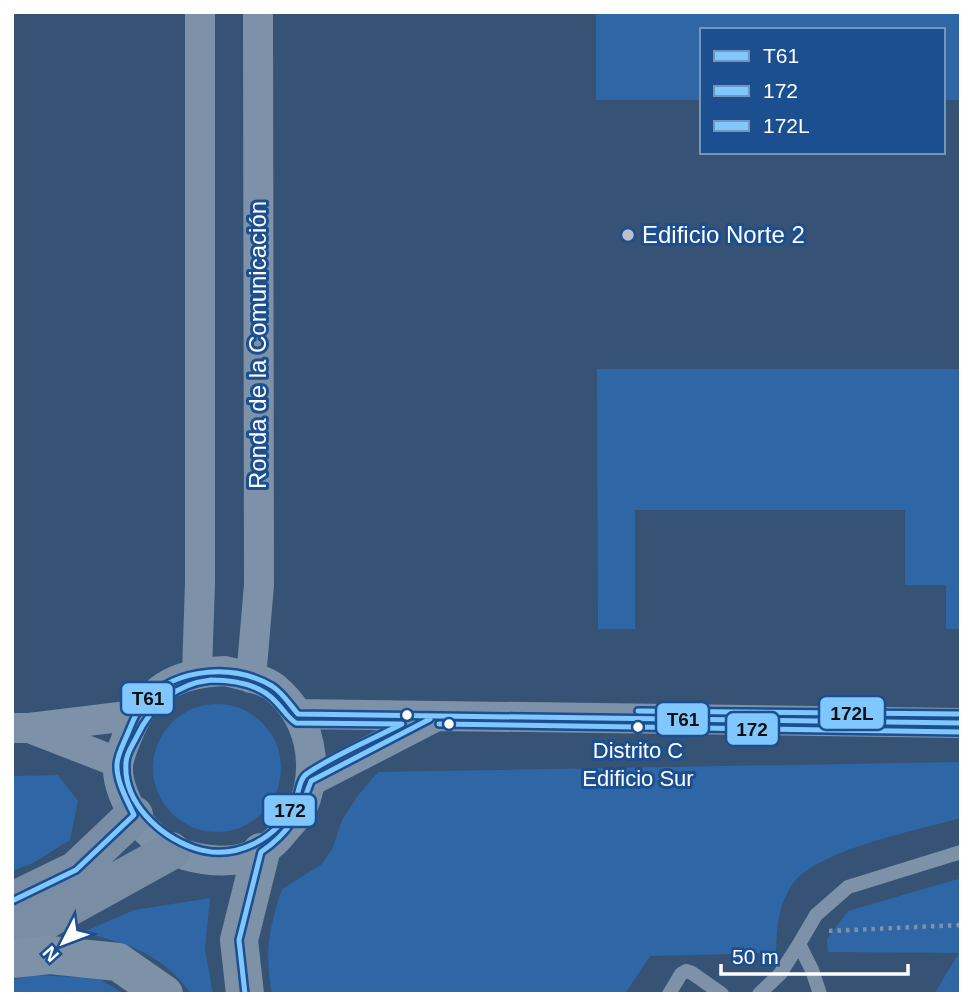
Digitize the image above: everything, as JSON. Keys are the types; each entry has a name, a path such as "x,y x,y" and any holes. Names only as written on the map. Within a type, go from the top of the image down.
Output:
{"highway":[{"path":"245,994 239,940 261,852"},
{"path":"12,959 50,955 118,962 164,994"}],"street":[{"path":"197,672 200,583 200,12"},
{"name":"Ronda de la Comunicación","path":"251,678 259,585 258,12"},
{"path":"225,671 251,678 274,687 298,714 311,748 311,781 301,811 276,841 261,852 231,860 208,862 171,851 152,836 134,815 122,793 117,762 136,715 155,694 177,680 197,672 225,671"},
{"path":"298,714 961,723"},
{"path":"21,728 136,715"},
{"path":"311,781 438,715"},
{"path":"21,728 117,762"},
{"path":"12,901 76,870 134,815"},
{"path":"12,939 171,851"}],"lane":[{"path":"759,994 780,974 816,915 848,887 961,852"},
{"path":"802,938 820,994"},
{"path":"669,994 681,974 686,971 692,972 722,994"}],"path":[{"path":"802,938 961,925"}],"shaded area":[{"path":"596,12 961,12 961,100 945,100 945,28 700,28 700,100 596,100"},
{"path":"597,369 961,369 961,629 946,629 946,585 905,585 905,510 635,510 635,629 598,629"},
{"path":"217,704 242,708 263,722 277,743 281,768 277,793 263,814 242,828 217,832 192,828 171,814 157,793 153,768 157,743 171,722 192,708"},
{"path":"961,764 961,818 869,843 822,861 804,873 792,885 781,909 776,953 650,956 625,994 272,994 268,965 269,940 282,889 322,864 333,847 342,820 378,772"},
{"path":"58,775 78,801 70,840 33,863 12,871 12,776"},
{"path":"961,878 961,994 934,994 959,953 828,952 827,939 848,911"},
{"path":"210,898 205,949 213,994 191,994 169,969 156,960 130,946 83,932 134,910"},
{"path":"32,975 97,978 125,994 12,994 12,980"}],"transit line":[{"name":"T61","path":"12,901 76,870 134,815 118,777 117,764 121,748 146,700 159,689 190,675 224,672 257,679 276,689 298,714 961,723"},
{"name":"172","path":"211,680 237,682 262,691 296,723 402,724 342,753 305,775 287,815 278,826 254,844 225,852 209,852 181,843 146,816 131,791 126,763 128,753 142,726 166,698 186,686 211,680"},
{"name":"172L","path":"638,711 961,714"},
{"name":"T61","path":"245,994 239,940 261,852 286,830 311,781 430,719"},
{"name":"172","path":"439,724 961,732"}],"place":[{"name":"Edificio Norte 2","path":"628,235"},
{"name":"Distrito C Edificio Sur","path":"638,727"}]}
